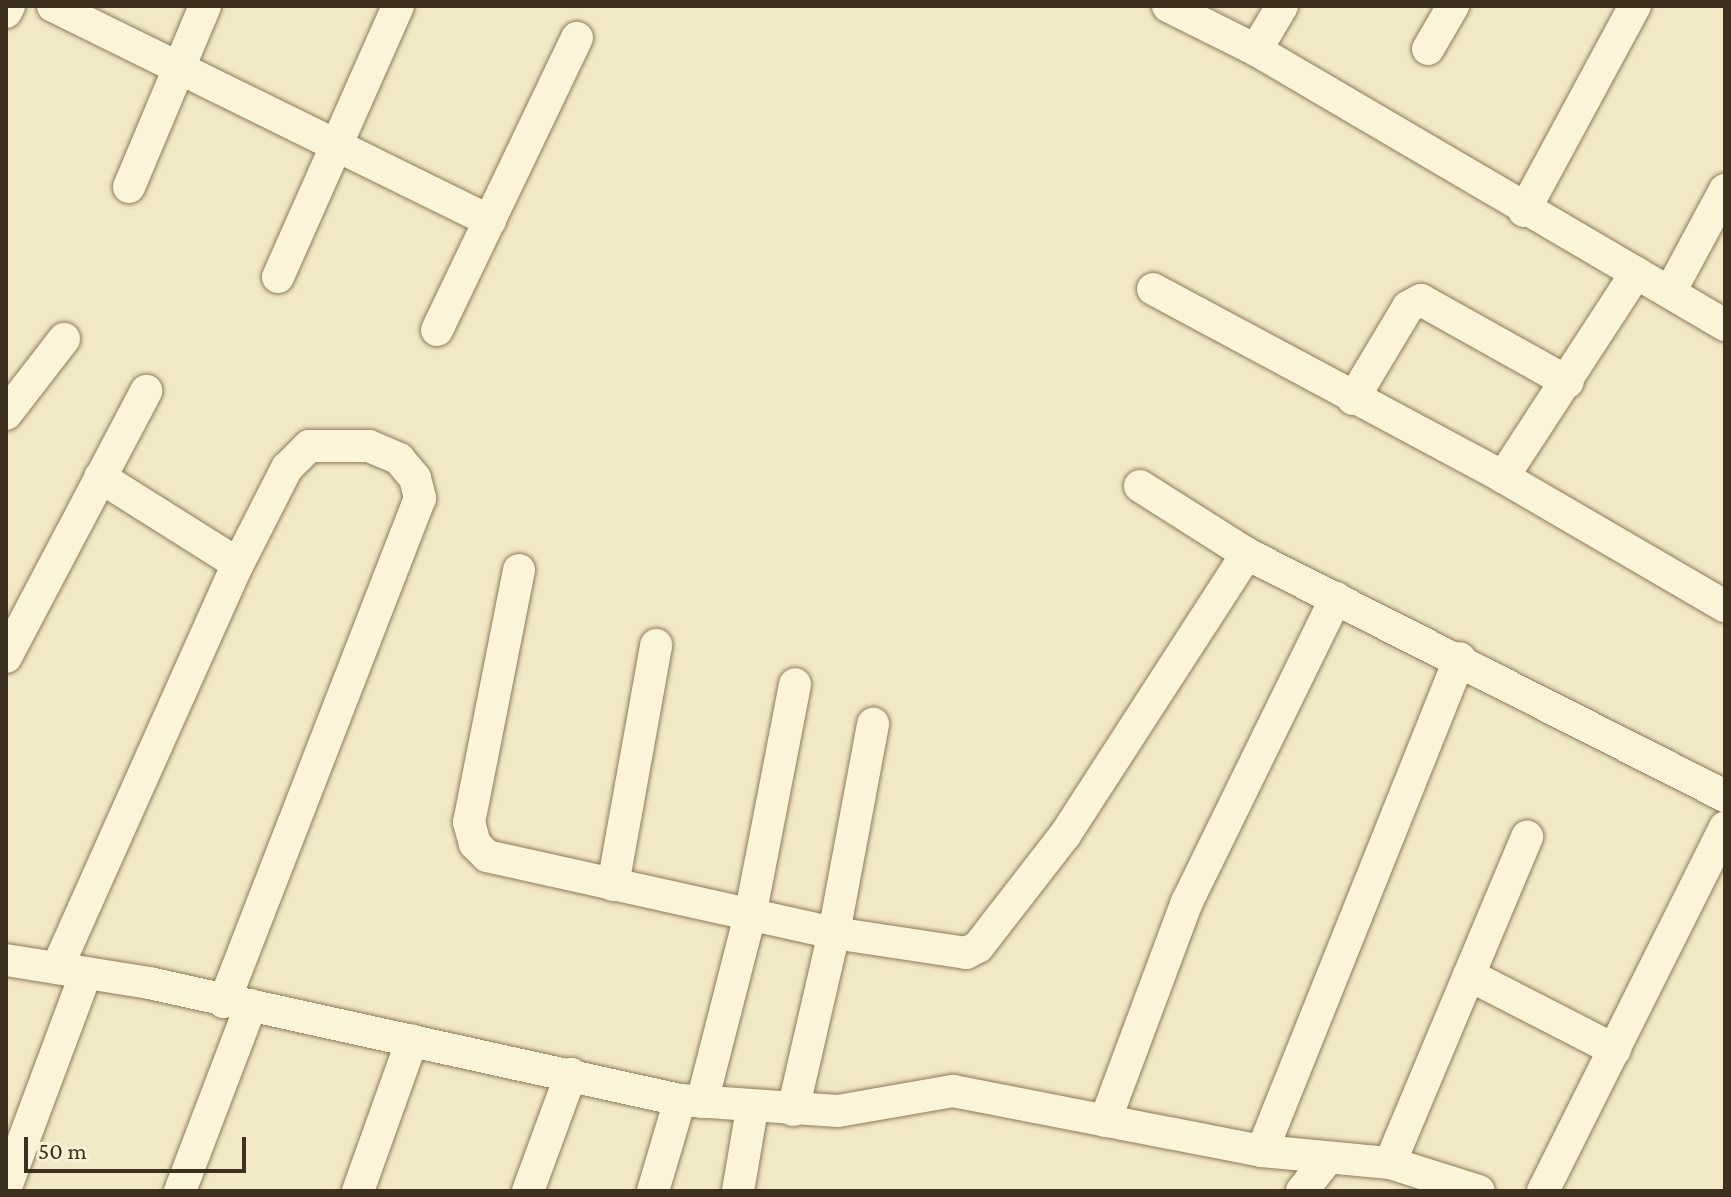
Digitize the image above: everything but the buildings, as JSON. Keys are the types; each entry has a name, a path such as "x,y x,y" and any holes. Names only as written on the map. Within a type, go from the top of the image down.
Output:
{"street":[{"path":"6,12 9,6"},
{"path":"53,6 490,221"},
{"path":"129,187 205,6"},
{"path":"278,277 398,6"},
{"path":"1168,6 1256,50 1524,211 1725,325"},
{"path":"1256,50 1282,6"},
{"path":"1428,49 1453,6"},
{"path":"1524,211 1635,6"},
{"path":"437,330 577,38"},
{"path":"1670,292 1725,190"},
{"path":"1503,477 1568,382 1636,273"},
{"path":"1153,289 1503,477 1725,606"},
{"path":"1353,399 1408,307 1421,300 1568,382"},
{"path":"6,414 64,339"},
{"path":"6,657 146,391"},
{"path":"6,1187 72,971 238,564 287,468 309,446 369,446 399,459 415,478 420,498 237,1004 180,1191"},
{"path":"100,477 238,564"},
{"path":"1140,486 1247,554 1460,658 1725,796"},
{"path":"519,570 469,822 475,844 504,863 751,911 834,933 953,953 978,947 1065,835 1247,554"},
{"path":"1105,1121 1186,904 1336,598"},
{"path":"613,885 656,645"},
{"path":"1262,1151 1460,658"},
{"path":"653,1191 691,1101 751,911 795,684"},
{"path":"793,1110 834,933 873,724"},
{"path":"1543,1191 1725,827"},
{"path":"1390,1163 1527,837"},
{"path":"6,960 412,1040 691,1101 752,1109 838,1111 953,1091 1262,1151 1390,1163 1479,1191"},
{"path":"1469,975 1615,1050"},
{"path":"358,1191 412,1040"},
{"path":"528,1191 571,1074"},
{"path":"738,1191 752,1109"},
{"path":"1302,1191 1328,1158"}]}
